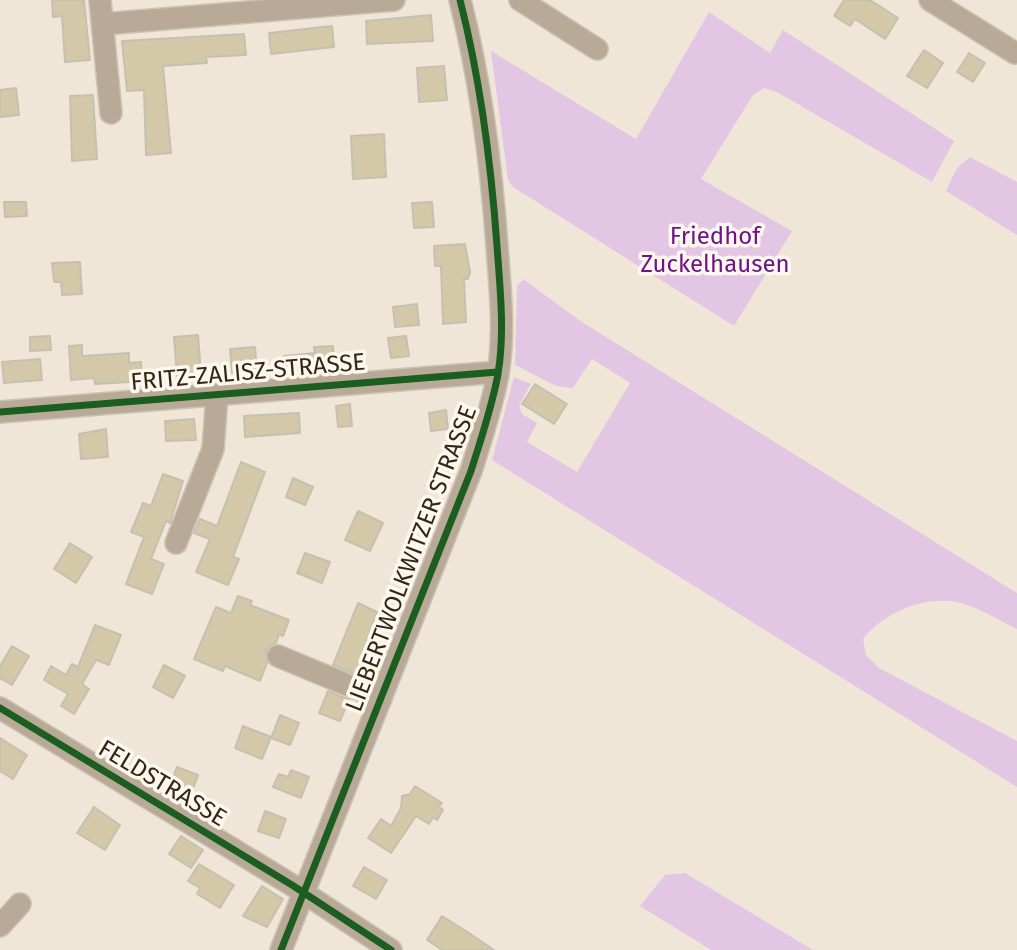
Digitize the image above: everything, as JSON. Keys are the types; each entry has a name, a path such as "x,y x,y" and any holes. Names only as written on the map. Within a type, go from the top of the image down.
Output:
{"street":[{"path":"100,0 111,113"},
{"path":"103,24 394,0"},
{"name":"LIEBERTWOLKWITZER STRASSE","path":"281,950 471,471 489,415 498,372 501,310 490,156 484,102 460,0"},
{"path":"520,0 597,49"},
{"path":"930,0 1014,53"},
{"name":"FRITZ-ZALISZ-STRASSE","path":"0,412 498,372"},
{"path":"176,542 213,449 217,395"},
{"path":"278,656 381,699"},
{"name":"FELDSTRASSE","path":"0,708 303,893 391,950"},
{"path":"0,926 20,904"}],"green space":[{"name":"Friedhof Zuckelhausen","path":"709,12 770,53 783,30 954,141 932,182 777,92 764,88 753,95 701,179 792,231 734,326 513,187 508,180 491,51 636,139"},
{"path":"970,157 1017,182 1017,235 946,191 957,168"},
{"path":"523,279 582,322 1017,593 1017,629 980,610 956,602 943,601 905,608 881,621 863,639 866,655 879,668 1017,741 1017,787 492,460 514,377 531,384 519,405 522,414 537,423 527,442 577,472 630,383 592,359 573,388 556,386 515,365 517,286"},
{"path":"685,873 813,950 711,950 640,906 665,875"}],"building":[{"path":"52,0 84,0 90,60 65,62 62,16 53,17"},
{"path":"844,0 870,0 898,18 885,39 855,19 850,26 834,16"},
{"path":"431,15 433,41 367,44 366,21"},
{"path":"332,26 334,47 271,54 269,33"},
{"path":"244,34 246,55 206,57 207,63 163,66 171,153 146,155 144,90 127,91 122,41"},
{"path":"924,50 943,63 927,88 907,76"},
{"path":"969,53 985,63 973,82 957,72"},
{"path":"444,66 447,100 419,102 417,68"},
{"path":"16,88 19,115 0,117 0,90"},
{"path":"93,95 97,159 72,161 70,96"},
{"path":"384,134 386,177 353,179 351,136"},
{"path":"4,202 26,202 27,216 5,217"},
{"path":"432,202 434,227 414,228 412,203"},
{"path":"465,244 470,272 468,279 464,279 466,322 443,324 441,266 435,266 434,246"},
{"path":"80,262 82,294 62,295 61,282 54,282 52,263"},
{"path":"417,304 419,325 395,327 393,307"},
{"path":"198,335 201,374 177,376 174,337"},
{"path":"50,336 51,350 30,351 30,337"},
{"path":"406,336 409,356 391,358 388,338"},
{"path":"82,345 82,356 129,353 129,363 141,362 142,376 130,377 130,382 95,384 94,378 71,380 69,346"},
{"path":"333,346 334,363 286,371 284,356 315,353 314,347"},
{"path":"255,347 257,371 232,373 230,349"},
{"path":"40,359 42,380 4,383 2,362"},
{"path":"535,384 567,404 554,424 522,404"},
{"path":"350,404 352,426 338,427 336,406"},
{"path":"446,410 448,429 431,431 429,413"},
{"path":"299,413 300,433 245,437 244,416"},
{"path":"194,419 196,440 166,441 165,421"},
{"path":"106,429 108,457 81,459 79,434"},
{"path":"241,462 265,472 233,557 239,559 228,585 196,572 210,539 194,533 200,519 217,526"},
{"path":"163,474 183,481 170,523 166,521 151,559 164,564 152,594 126,584 144,537 131,532 143,503 151,506"},
{"path":"293,478 313,487 305,505 286,497"},
{"path":"358,511 383,523 370,551 345,540"},
{"path":"70,543 92,557 76,583 54,569"},
{"path":"305,553 330,562 322,583 297,573"},
{"path":"238,596 252,601 250,605 289,620 283,636 279,634 276,643 266,650 267,663 260,681 225,666 223,671 194,659 216,607 231,613"},
{"path":"358,603 377,612 361,655 367,657 359,676 333,665"},
{"path":"95,625 121,635 109,665 96,660 82,684 89,689 74,714 61,706 68,694 44,680 51,666 66,675 72,664 78,667"},
{"path":"12,646 29,656 12,685 0,678 0,666"},
{"path":"164,665 185,676 173,698 153,687"},
{"path":"328,691 349,700 340,721 319,713"},
{"path":"280,715 299,723 290,745 271,738"},
{"path":"243,726 271,737 262,759 235,748"},
{"path":"0,738 27,755 13,779 0,771"},
{"path":"177,767 198,775 190,797 169,788"},
{"path":"291,770 309,777 301,798 273,787 279,774 288,777"},
{"path":"415,786 442,803 439,807 443,810 437,820 433,817 429,824 416,816 391,853 368,838 381,819 391,826 401,808 402,796 410,794"},
{"path":"94,807 120,825 105,850 77,833"},
{"path":"265,811 286,819 279,838 258,831"},
{"path":"181,836 203,850 191,868 169,854"},
{"path":"199,864 234,885 220,908 197,894 200,888 188,881"},
{"path":"364,867 387,880 376,899 353,886"},
{"path":"262,886 283,899 267,927 243,916"},
{"path":"442,916 494,950 442,950 427,940"}],"cycle path":[{"path":"281,950 471,471 498,374 501,310 492,184 479,92 460,0"},
{"path":"0,412 498,372"},
{"path":"0,708 292,885 391,950"}]}
